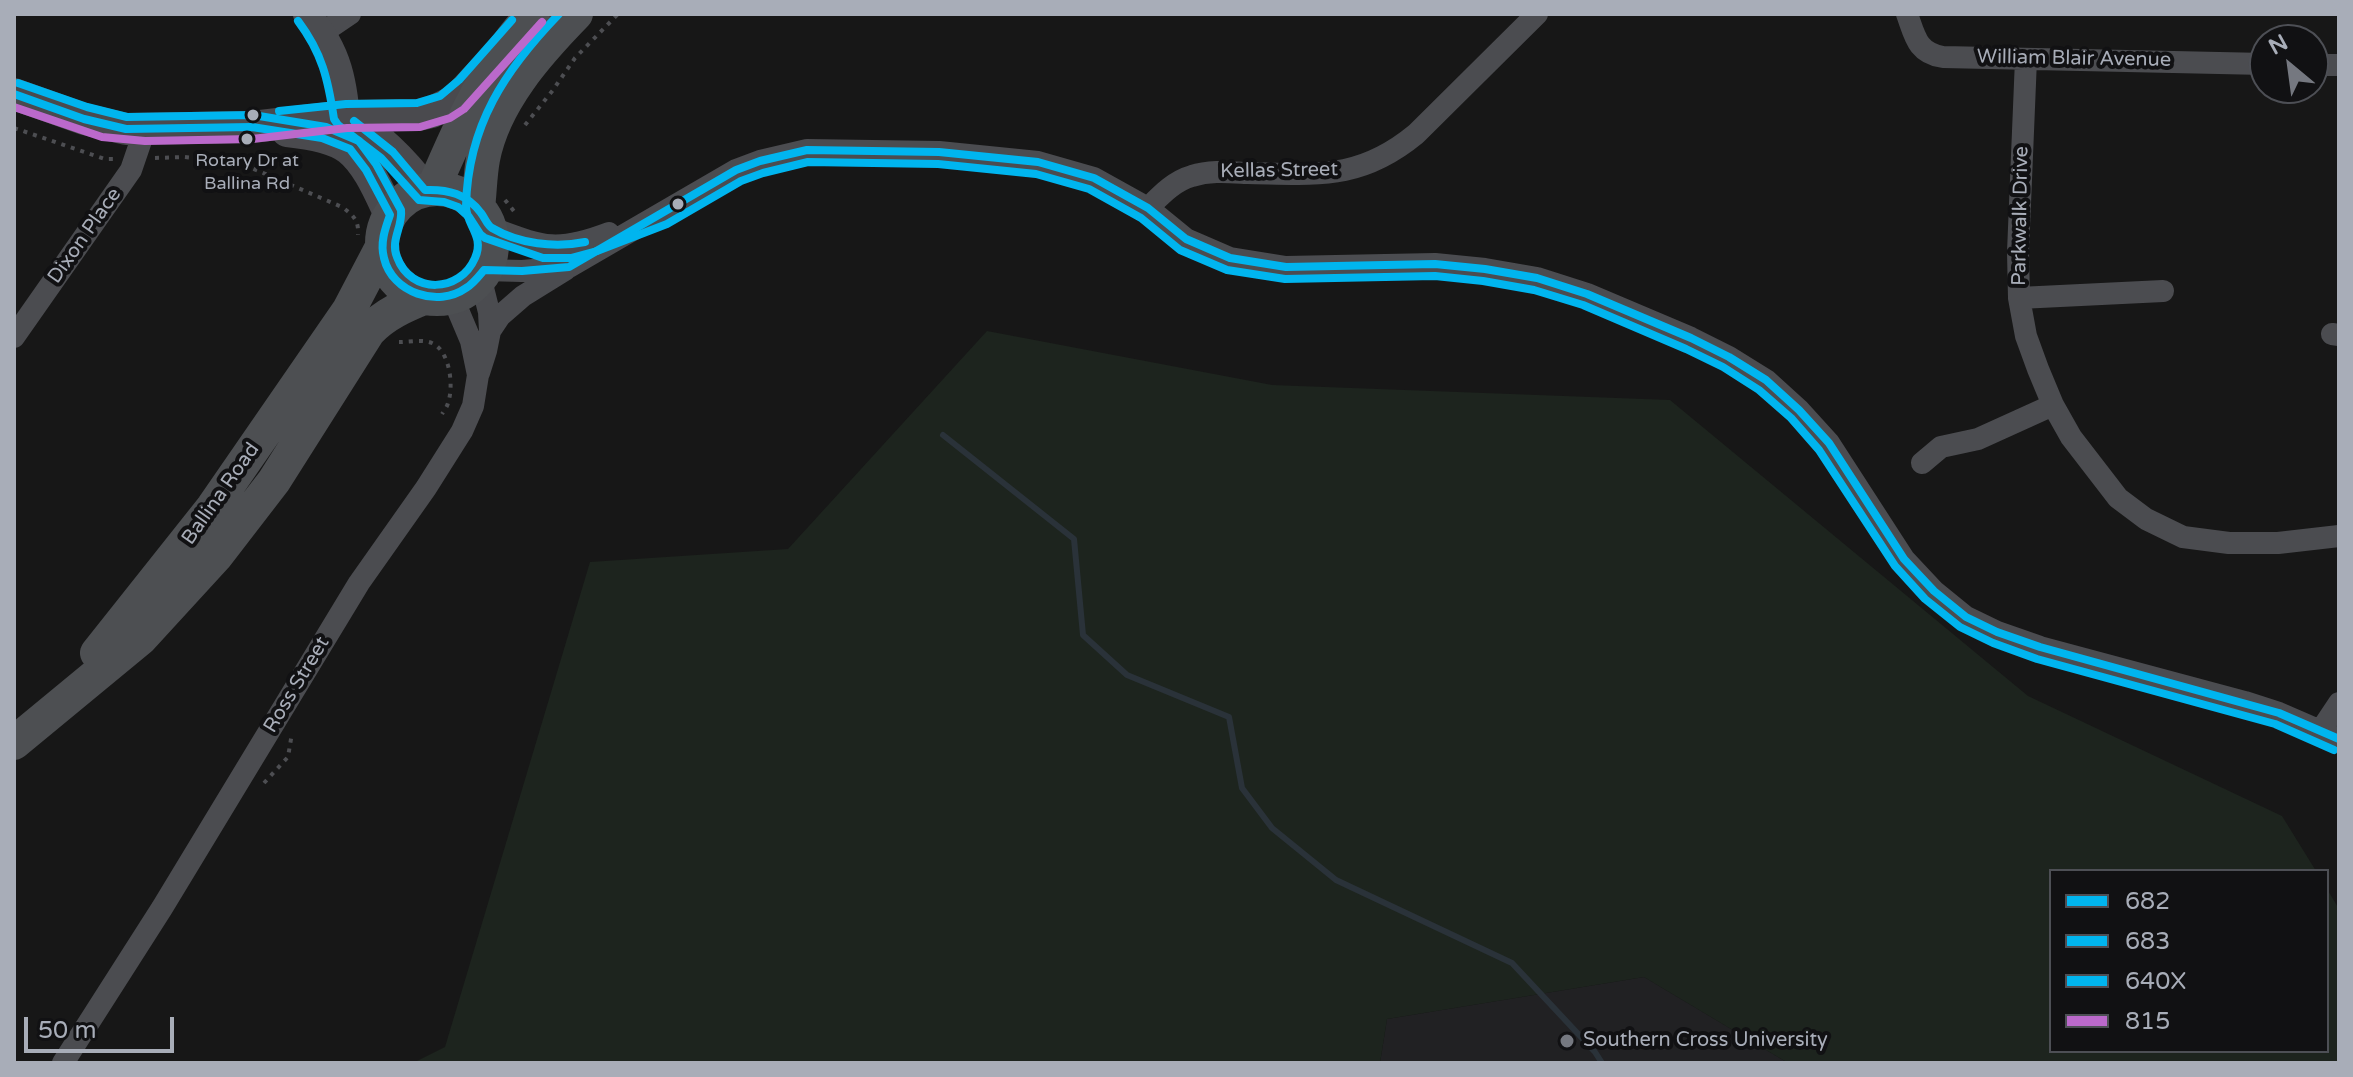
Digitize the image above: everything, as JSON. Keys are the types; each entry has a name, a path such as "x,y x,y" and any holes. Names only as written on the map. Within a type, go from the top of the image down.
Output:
{"main road":[{"path":"14,94 105,125 145,129 252,127 346,116 419,115 456,100 533,14"},
{"path":"252,127 322,138 350,149 366,170 386,231 385,263 395,279 409,291 439,296 468,289 482,273 492,245 498,212 483,159 497,117 533,63 576,14"},
{"path":"429,190 464,118 506,47"},
{"path":"346,116 388,146 429,190"},
{"path":"386,231 405,199 429,190 457,193 498,212"},
{"name":"Ballina Road","path":"25,733 122,623 213,507 349,310 386,231"},
{"name":"Ballina Road","path":"25,733 140,639 208,565 274,481 378,321 398,308 439,296"}],"street":[{"path":"350,14 315,24 337,63 350,149"},
{"name":"Kellas Street","path":"1148,208 1174,184 1208,172 1315,174 1371,164 1396,151 1416,134 1537,14"},
{"name":"William Blair Avenue","path":"1907,14 1920,46 1934,55 2249,64"},
{"name":"Parkwalk Drive","path":"2026,59 2019,298 2026,336 2053,405 2071,437 2118,498 2146,519 2183,537 2229,543 2278,543 2339,536"},
{"name":"Dixon Place","path":"14,337 131,170 145,129"},
{"path":"490,331 511,305 569,267 736,170 760,161 807,150 939,152 1038,162 1094,178 1148,208 1186,239 1230,258 1286,267 1435,264 1537,278 1587,294 1691,338 1766,380 1829,443 1904,559 1934,591 1966,617 2040,647 2245,702 2330,735 2339,703"},
{"path":"498,212 534,243 560,247 593,240 662,213"},
{"path":"478,375 490,331 482,273 569,267"},
{"path":"2019,298 2163,291"},
{"name":"Ross Street","path":"63,1063 162,908 359,583 462,431 473,406 478,375 467,329 439,296"},
{"path":"1922,463 1941,447 1978,439 2053,405"}],"path":[{"path":"518,133 575,58 618,14"},
{"path":"14,128 105,159 115,159"},
{"path":"184,157 240,163 342,207"},
{"path":"389,342 425,341 441,349 448,364 449,381 449,402 442,414"}],"shaded area":[{"path":"987,331 1272,385 1670,400 2028,696 2282,816 2315,869 2049,869 2049,1053 2329,1053 2329,892 2339,909 2339,1063 1788,1063 1644,977 1387,1019 1380,1063 413,1063 445,1047 590,562 788,549"},
{"name":"Southern Cross University","path":"1644,977 1788,1063 1380,1063 1387,1019"}],"waterway":[{"path":"943,435 1074,539 1083,635 1127,675 1229,717 1242,788 1272,828 1336,880 1512,963 1602,1063"}],"transit line":[{"name":"640X","path":"18,83 127,117 253,115 326,127 359,141 376,164 401,210 395,245 397,257 413,278 436,285 458,278 468,270 475,258 477,237 466,206 468,177 482,124 506,78 559,14"},
{"name":"640X","path":"279,111 346,104 417,103 440,96 459,80 512,20"},
{"name":"683","path":"298,21 318,56 338,125 381,158 419,200 444,202 458,207 485,238 543,258 571,258 597,251 667,224 741,181 808,162 938,164 1036,174 1089,189 1141,218 1180,250 1227,270 1285,279 1435,276 1534,290 1583,305 1686,349 1723,367 1759,390 1791,418 1819,450 1895,566 1925,599 1960,627 2037,659 2275,724 2334,750"},
{"name":"815","path":"14,107 102,137 145,141 252,139 347,128 420,127 450,118 464,109 542,22"},
{"name":"682","path":"14,94 84,119 126,129 252,127 322,138 350,149 366,170 390,215 383,247 389,270 406,288 430,297 455,294 471,284 484,270 569,267 736,170 807,150 939,152 1038,162 1094,178 1148,208 1186,239 1230,258 1286,267 1435,264 1537,278 1587,294 1691,338 1766,380 1829,443 1904,559 1934,591 1966,617 2040,647 2279,713 2339,739"},
{"name":"682","path":"354,121 393,152 425,190 441,190 463,197 476,207 492,228 514,238 537,243 562,245 585,242"}],"place":[{"name":"Rotary Dr at Ballina Rd","path":"247,139"},
{"name":"Southern Cross University","path":"1567,1041"}]}
